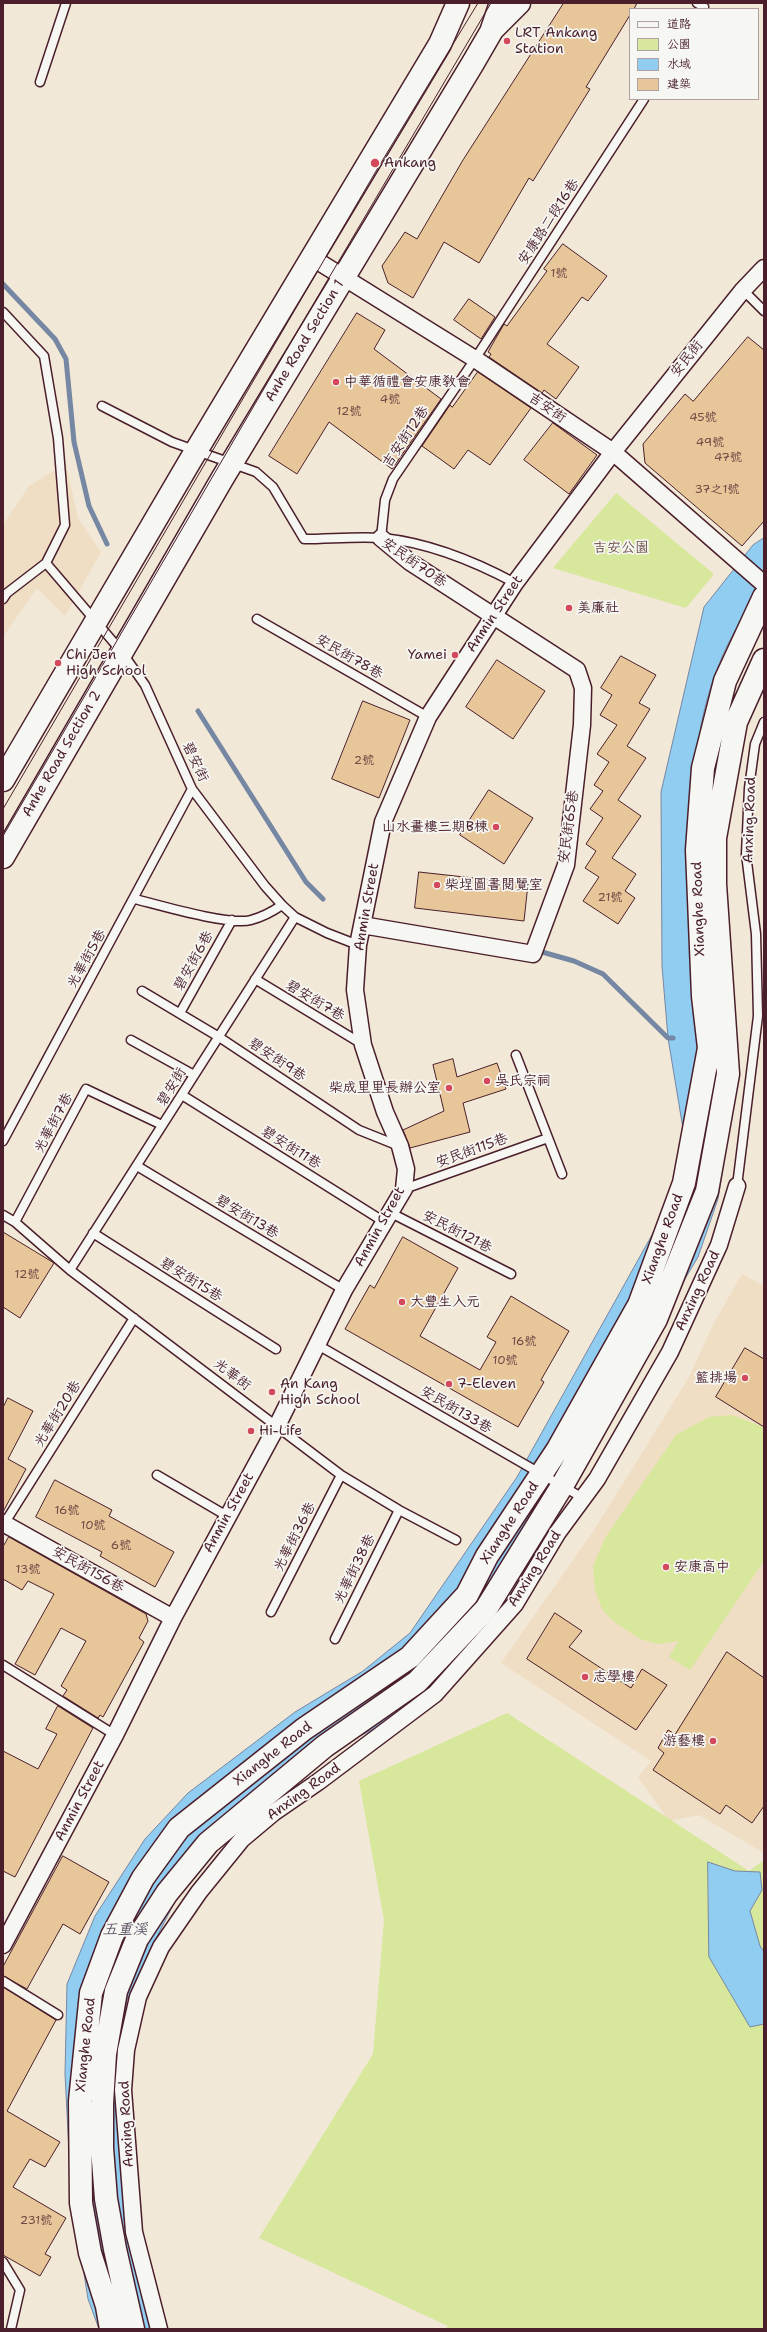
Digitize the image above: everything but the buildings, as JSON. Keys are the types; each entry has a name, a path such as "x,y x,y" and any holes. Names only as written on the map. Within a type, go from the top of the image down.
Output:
{"main road":[{"path":"3,780 196,451 440,44 458,3"},
{"name":"Anhe Road Section 1","path":"121,651 491,32 501,3"},
{"name":"Anhe Road Section 1","path":"491,32 519,3"},
{"name":"Xianghe Road","path":"111,2329 107,2306 90,2253 81,2203 79,2149 82,2070 91,1993 112,1936 143,1878 179,1828 304,1729 410,1657 467,1595 487,1556 558,1449 639,1305 684,1183 709,1048 703,996 697,850 703,768 725,681 762,587"},
{"name":"Anhe Road Section 2","path":"3,857 121,651"},
{"name":"Xianghe Road","path":"133,2329 115,2249 106,2199 102,2104 105,2054 116,1991 137,1939 167,1893 208,1843 325,1746 423,1677 486,1609 562,1486 656,1319 707,1192 728,1074 715,884 715,838 736,722 764,660"}],"street":[{"name":"吉安街","path":"312,257 475,359 613,452 711,538 762,587"},
{"name":"安民街","path":"613,452 743,290 764,268"},
{"name":"Anmin Street","path":"3,1946 115,1735 173,1618 277,1426 316,1344 344,1290 389,1218 404,1189 406,1169 400,1146 385,1112 363,1045 355,990 358,945 383,822 428,717 492,616 515,583 613,452"},
{"name":"安民街70巷","path":"381,538 410,562 492,616"},
{"name":"安民街65巷","path":"362,925 533,954 566,865 582,725 583,688 577,670 492,616"},
{"name":"Anxing Road","path":"159,2329 134,2232 123,2090 126,2050 138,1997 161,1947 199,1892 242,1839 273,1813 360,1752 435,1694 515,1604 558,1532 597,1479 670,1352 719,1244 737,1186"},
{"name":"安民街156巷","path":"3,1523 173,1618"}],"lane":[{"path":"40,82 66,3"},
{"name":"安康路二段16巷","path":"475,359 643,100"},
{"path":"743,290 764,311"},
{"path":"3,312 44,356 58,438 65,525 46,563 7,593 3,599"},
{"name":"吉安街12巷","path":"381,538 385,500 393,479 475,359"},
{"path":"102,406 172,442 232,463"},
{"name":"安民街70巷","path":"232,463 256,472 270,484 304,539 381,538"},
{"path":"381,538 408,542 450,553 489,569 515,583"},
{"name":"碧安街","path":"46,563 121,651 145,685 192,789 282,906 295,917 327,933 358,945"},
{"name":"安民街78巷","path":"257,619 428,717"},
{"name":"Anxing Road","path":"737,1186 758,1016 756,934 746,854 749,788 755,744 764,722"},
{"name":"光華街5巷","path":"3,1141 135,898 192,789"},
{"path":"135,898 232,920 249,921 282,906"},
{"name":"碧安街","path":"70,1270 295,917"},
{"name":"碧安街6巷","path":"180,1013 232,920"},
{"name":"碧安街7巷","path":"255,979 363,1045"},
{"name":"碧安街9巷","path":"142,991 219,1037 359,1130 400,1146"},
{"path":"131,1040 194,1075"},
{"path":"516,1055 562,1174"},
{"name":"光華街7巷","path":"16,1222 86,1088 162,1125"},
{"name":"碧安街11巷","path":"182,1095 389,1218"},
{"name":"安民街115巷","path":"404,1189 548,1138"},
{"name":"碧安街13巷","path":"137,1166 344,1290"},
{"name":"光華街","path":"3,1215 16,1222 70,1270 341,1475 399,1510 456,1540"},
{"name":"安民街121巷","path":"389,1218 511,1274"},
{"name":"碧安街15巷","path":"93,1233 276,1349"},
{"name":"光華街20巷","path":"3,1523 134,1318"},
{"name":"安民街133巷","path":"316,1344 583,1498"},
{"path":"157,1475 227,1516"},
{"name":"光華街36巷","path":"272,1612 341,1475"},
{"name":"光華街38巷","path":"335,1638 399,1510"},
{"path":"3,1665 115,1735"},
{"path":"3,1981 58,2015"},
{"path":"3,2262 20,2290 11,2329"}],"shaded area":[{"path":"66,463 78,518 101,552 65,616 37,588 3,637 3,525 29,486"},
{"name":"安康高中","path":"742,1274 764,1286 764,1853 699,1815 669,1821 638,1777 651,1761 501,1663 594,1530 688,1379 713,1325"}],"green space":[{"name":"吉安公園","path":"616,493 714,574 686,608 553,568"},
{"path":"732,1415 764,1427 764,1561 690,1670 669,1657 679,1641 658,1644 640,1639 613,1621 602,1609 595,1590 593,1566 605,1538 676,1435 709,1417"},
{"path":"507,1713 749,1871 764,1860 764,1952 760,1947 750,1911 762,1890 760,1872 735,1871 708,1863 709,1957 750,2027 764,2024 764,2329 445,2329 448,2326 259,2238 373,2054 384,1920 359,1781"}],"water":[{"name":"五重溪","path":"764,538 764,591 752,605 732,636 716,671 700,731 700,766 729,1130 718,1199 698,1257 562,1486 515,1583 440,1685 407,1712 358,1737 291,1782 214,1851 184,1884 149,1952 127,2000 114,2080 125,2226 152,2329 99,2329 88,2299 71,2191 65,2074 67,1984 95,1916 145,1839 188,1793 295,1712 363,1671 410,1633 517,1477 662,1217 687,1153 668,1038 662,966 661,792 704,607 753,545"},
{"path":"708,1862 735,1871 760,1872 762,1890 750,1911 760,1946 764,1952 764,2024 750,2027 709,1957"}],"waterway":[{"path":"3,284 55,339 66,359 74,442 89,506 107,544"},
{"path":"198,711 306,882 323,899"},
{"path":"542,952 574,961 603,974 668,1038 673,1038"}],"tram line":[{"path":"3,809 379,166 478,3"},
{"path":"3,836 491,3"}],"place":[{"name":"LRT Ankang Station","path":"507,41"},
{"name":"Ankang","path":"375,163"},
{"name":"中華循禮會安康教會","path":"336,382"},
{"name":"美廉社","path":"569,608"},
{"name":"Yamei","path":"455,655"},
{"name":"Chi Jen High School","path":"58,663"},
{"name":"山水畫樓三期B棟","path":"496,827"},
{"name":"柴埕圖書閱覽室","path":"437,885"},
{"name":"吳氏宗祠","path":"487,1081"},
{"name":"柴成里里長辦公室","path":"449,1088"},
{"name":"大豐生入元","path":"402,1302"},
{"name":"籃排場","path":"745,1378"},
{"name":"7-Eleven","path":"449,1384"},
{"name":"An Kang High School","path":"272,1392"},
{"name":"Hi-Life","path":"251,1431"},
{"name":"安康高中","path":"666,1567"},
{"name":"志學樓","path":"585,1677"},
{"name":"游藝樓","path":"713,1741"}]}
